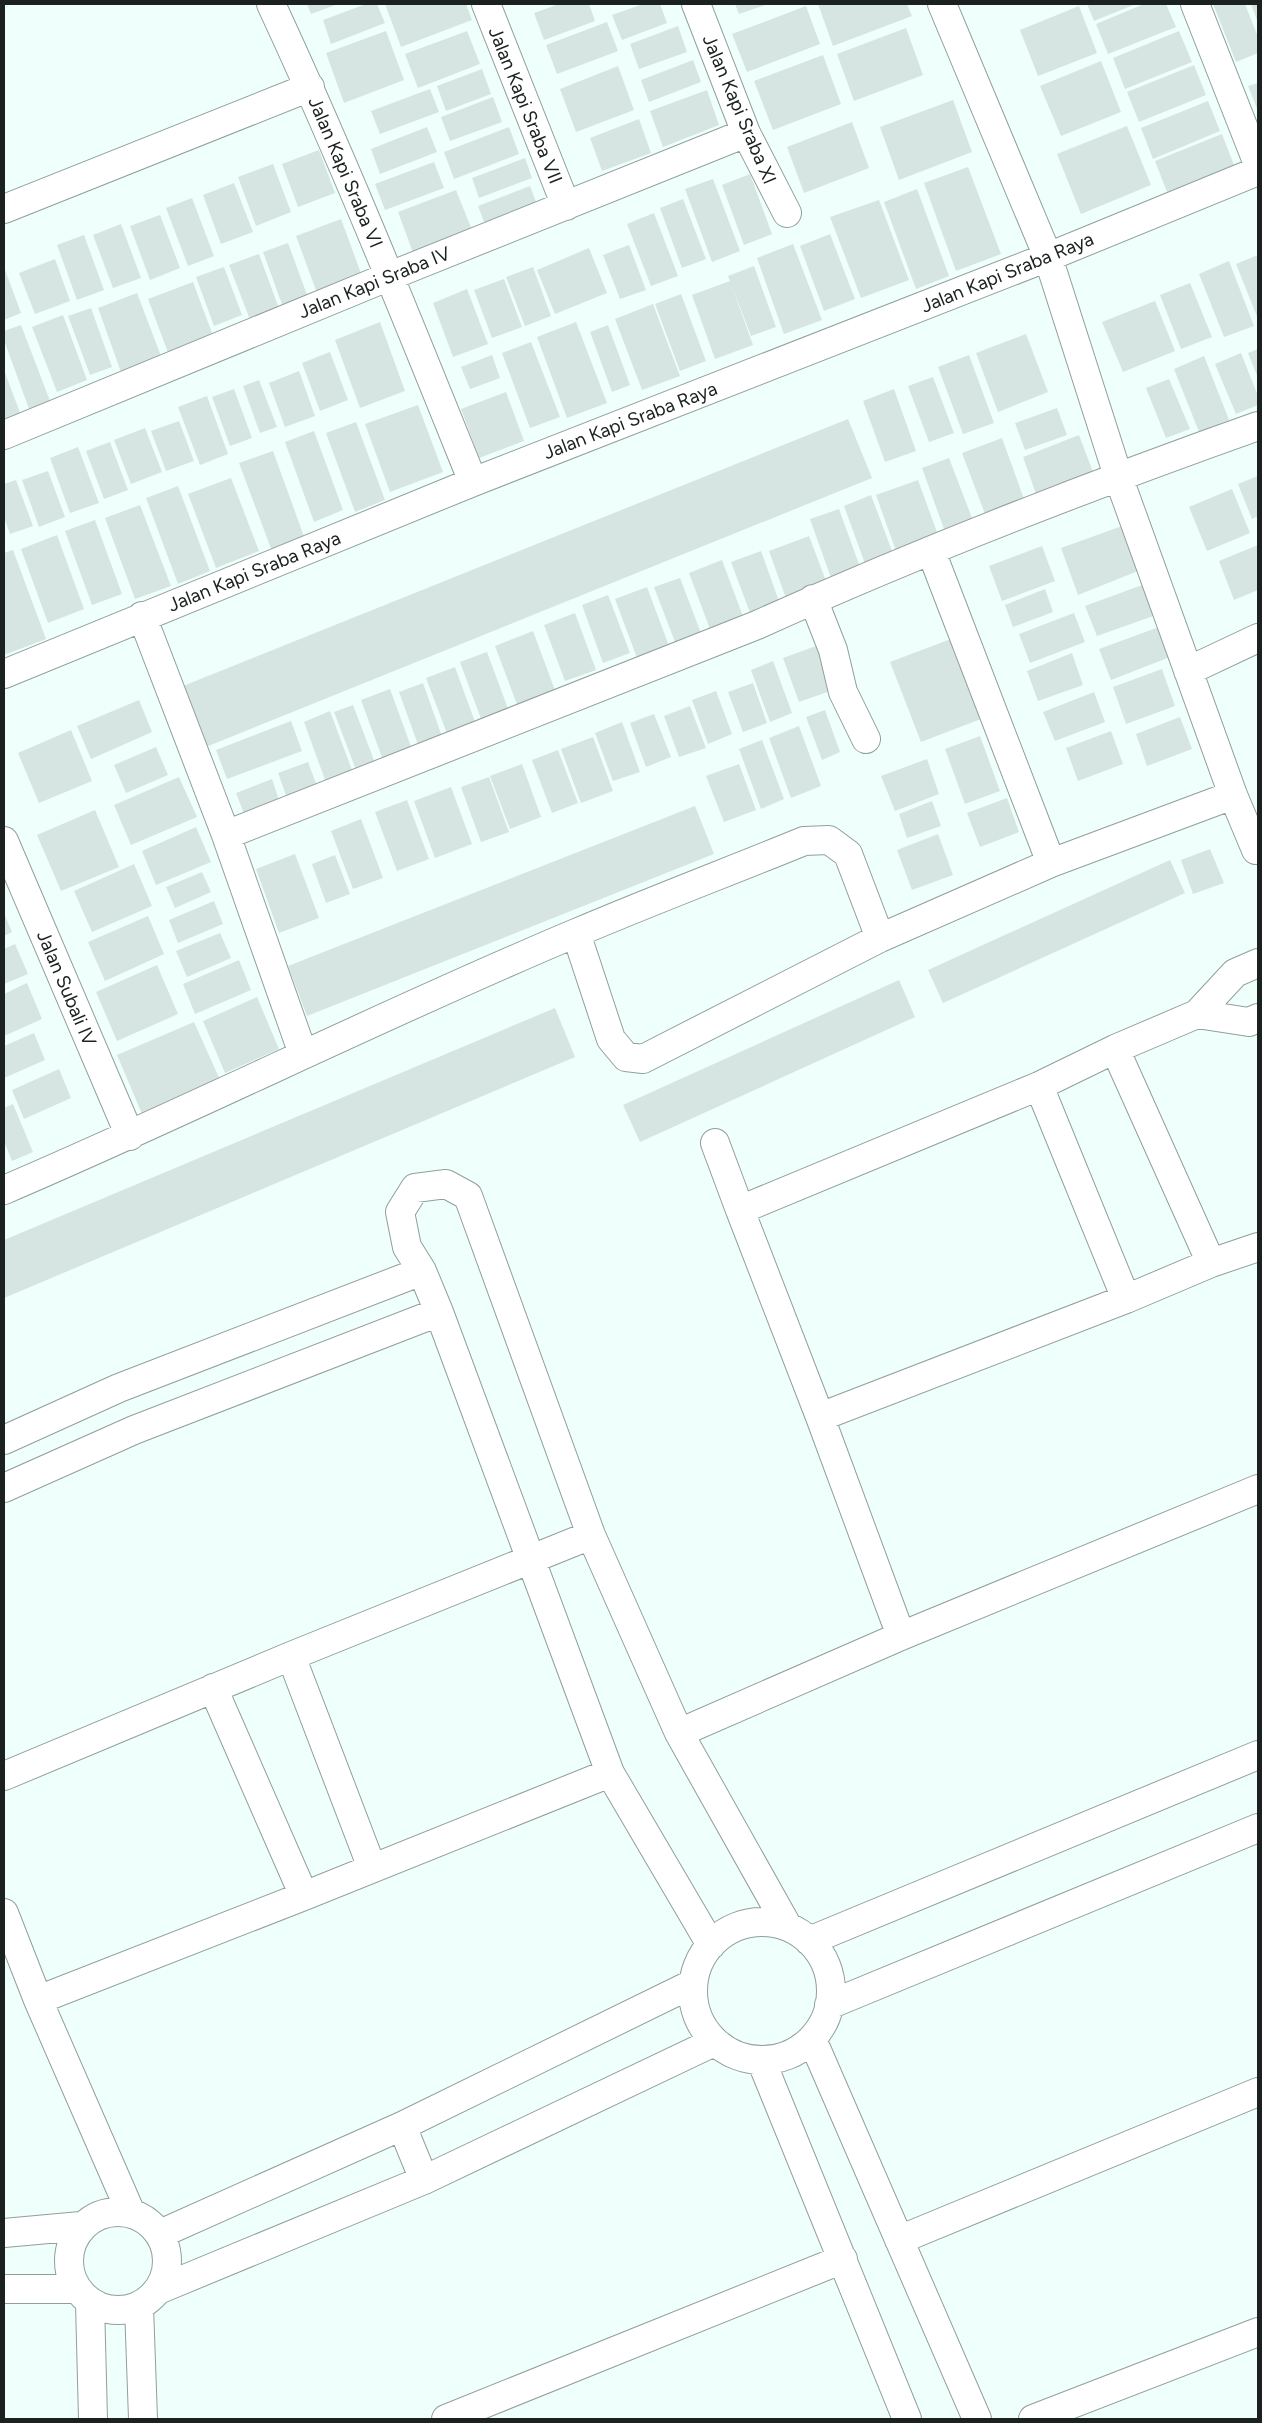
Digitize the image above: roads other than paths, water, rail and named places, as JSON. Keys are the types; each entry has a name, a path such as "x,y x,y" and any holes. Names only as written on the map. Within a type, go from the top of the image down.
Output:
{"street":[{"name":"Jalan Kapi Sraba VI","path":"271,4 310,87 390,276 473,482"},
{"name":"Jalan Kapi Sraba VII","path":"486,4 566,206"},
{"name":"Jalan Kapi Sraba XI","path":"696,4 746,133 787,213"},
{"path":"942,4 1048,257 1118,476 1233,795 1256,850"},
{"path":"1195,4 1258,164"},
{"path":"4,209 310,87"},
{"name":"Jalan Kapi Sraba IV","path":"4,435 390,276 746,133"},
{"name":"Jalan Kapi Sraba Raya","path":"4,674 473,482 1048,257 1258,171"},
{"path":"226,835 757,624 813,599 1118,476 1258,426"},
{"path":"931,551 1051,862"},
{"path":"813,599 834,650 842,692 866,739"},
{"path":"142,616 226,835 303,1054"},
{"path":"1188,671 1258,638"},
{"path":"576,933 611,1040 626,1057 643,1059 880,938 1051,862 1233,795"},
{"path":"4,1190 130,1136 303,1054 576,933 804,841 829,840 848,854 880,938"},
{"name":"Jalan Subali IV","path":"4,841 130,1136"},
{"path":"740,1210 1040,1086 1115,1049 1197,1014 1235,973 1258,963"},
{"path":"1197,1014 1250,1022 1258,1018"},
{"path":"1115,1049 1211,1263"},
{"path":"1040,1086 1126,1300"},
{"path":"715,1143 820,1416 901,1636"},
{"path":"711,1945 610,1773 439,1312 422,1272 407,1247 400,1212 415,1188 446,1184 468,1196 591,1535 679,1733 798,1934 823,1960 830,1982 829,2005 823,2023 812,2039 797,2050 780,2058 761,2060 742,2058 714,2042 701,2025 694,2005 692,1984 699,1963 711,1945 727,1932 747,1924 767,1922 798,1934 1258,1755"},
{"path":"820,1416 1126,1300 1211,1263 1258,1247"},
{"path":"4,1440 119,1388 422,1272"},
{"path":"4,1488 134,1430 439,1312"},
{"path":"119,1388 134,1430"},
{"path":"679,1733 901,1636 1258,1489"},
{"path":"4,1776 290,1656 529,1558 591,1535"},
{"path":"290,1656 372,1868"},
{"path":"213,1688 304,1896"},
{"path":"38,2000 610,1773"},
{"path":"829,2005 1258,1828"},
{"path":"4,1913 38,2000 132,2213"},
{"path":"160,2234 402,2126 692,1984"},
{"path":"812,2039 977,2419"},
{"path":"4,2289 82,2296 114,2312 424,2180 714,2042"},
{"path":"761,2060 907,2419"},
{"path":"899,2240 1258,2092"},
{"path":"402,2126 424,2180"},
{"path":"4,2233 81,2226 104,2213 132,2213 148,2221 160,2234 168,2262 149,2298 143,2419"},
{"path":"81,2226 67,2257 82,2296 93,2419"},
{"path":"446,2419 843,2259"},
{"path":"1033,2419 1258,2332"}]}
